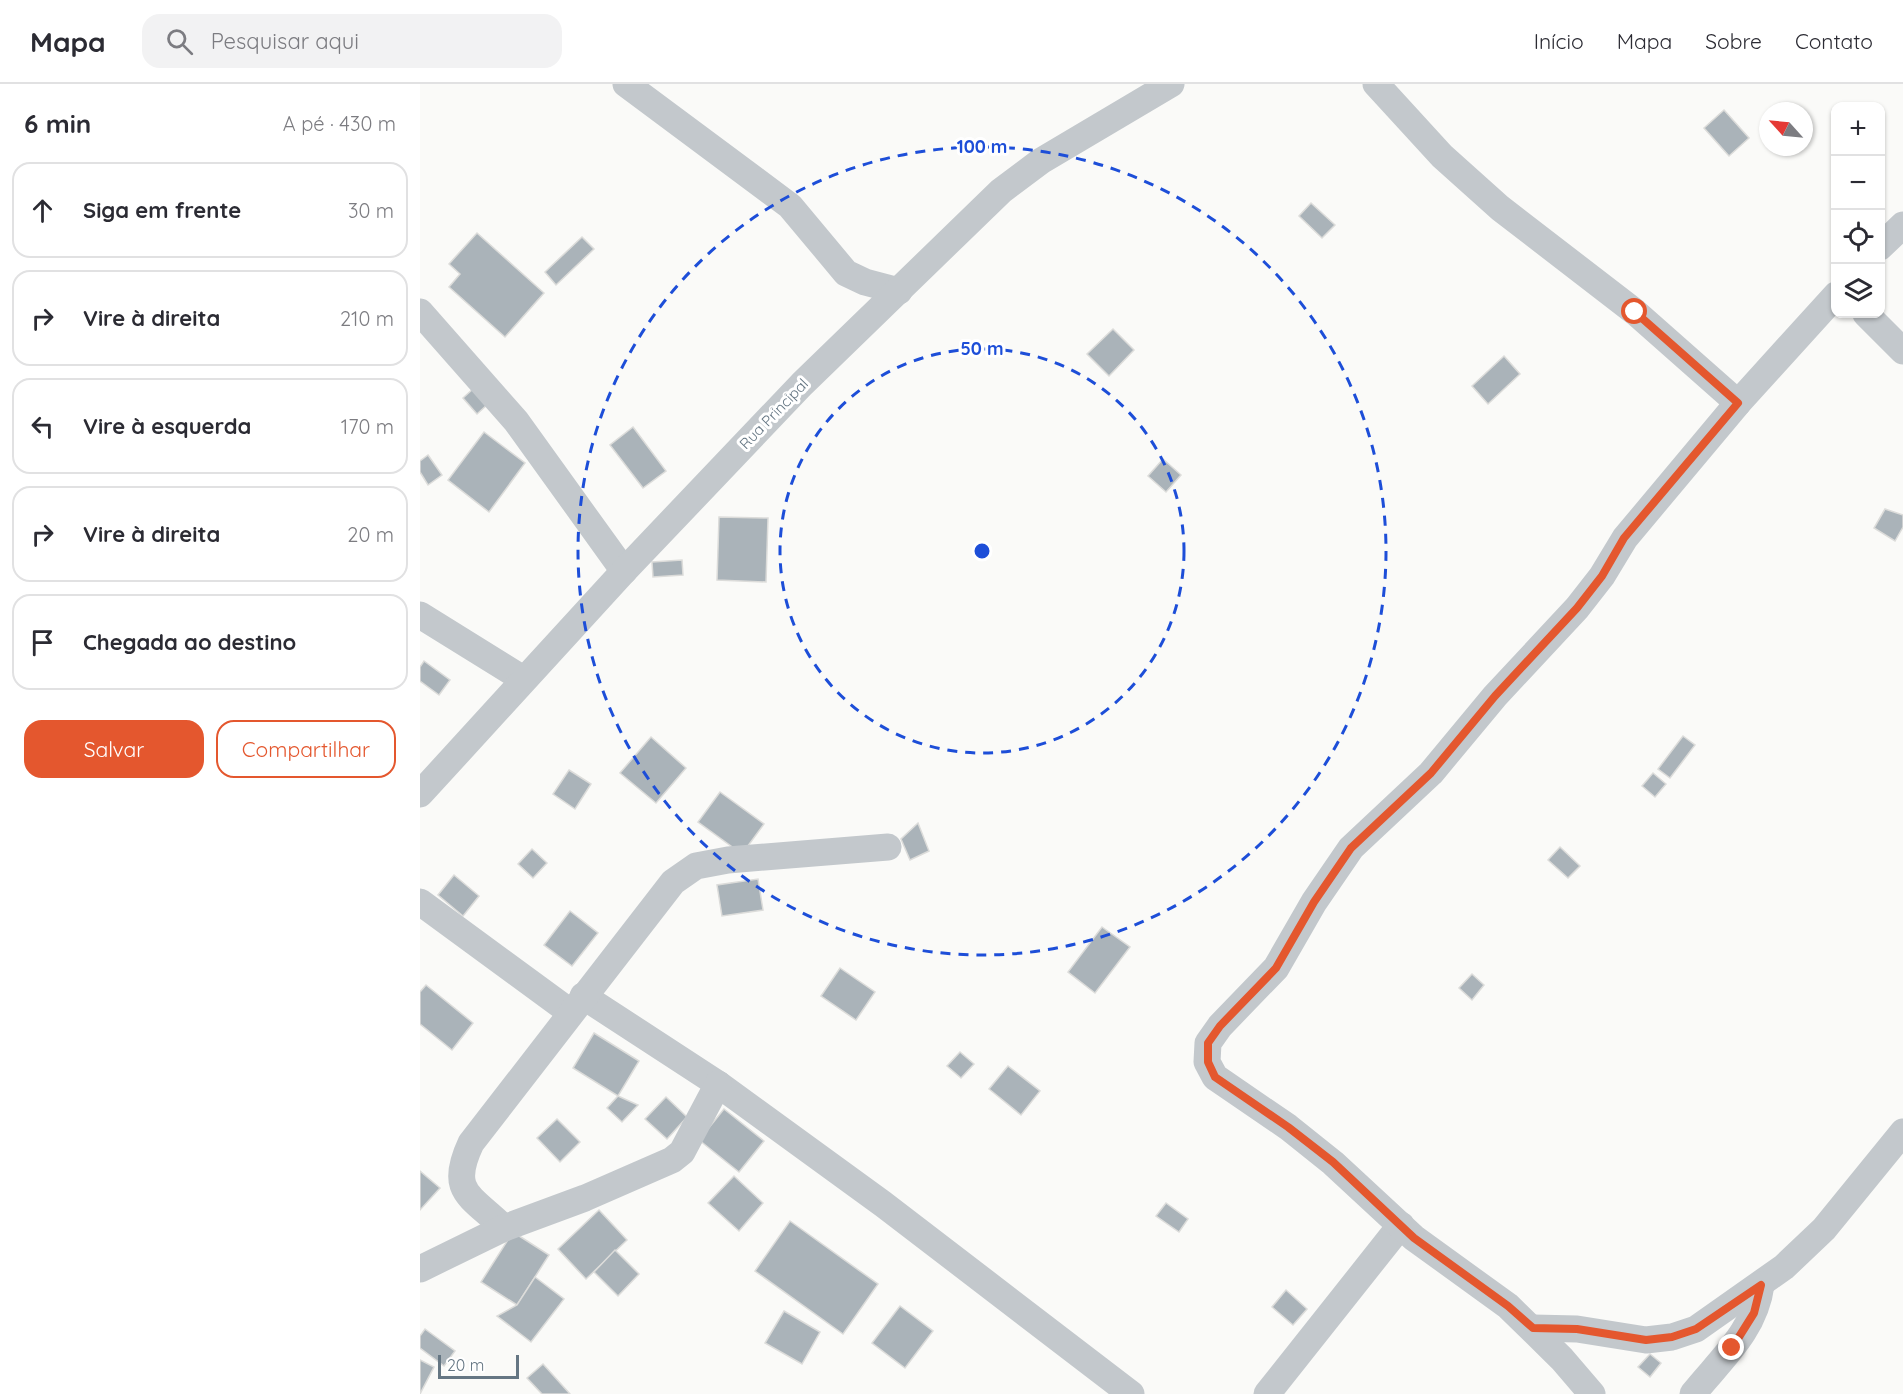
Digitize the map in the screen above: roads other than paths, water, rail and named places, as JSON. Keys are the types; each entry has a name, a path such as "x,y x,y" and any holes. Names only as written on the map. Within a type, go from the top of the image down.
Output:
{"street":[{"path":"626,84 790,206 846,273 865,282 899,291"},
{"name":"Rua Principal","path":"420,794 523,679 802,384 1001,191 1041,161 1171,84"},
{"path":"1376,84 1442,156 1500,208 1635,312 1738,403"},
{"path":"1885,243 1903,225"},
{"path":"1592,1394 1533,1328 1508,1306 1432,1252 1333,1162 1288,1127 1215,1077 1208,1062 1208,1043 1220,1026 1276,968 1314,902 1351,848 1431,773 1495,696 1577,608 1602,576 1624,538 1738,403 1831,301"},
{"path":"420,312 516,421 624,571"},
{"path":"1870,318 1903,351"},
{"path":"420,615 523,679"},
{"path":"504,1228 465,1190 460,1180 461,1165 471,1143 673,882 696,866 728,860 888,847"},
{"path":"420,902 577,1004 718,1084 883,1204 1131,1394"},
{"path":"420,1269 504,1228 585,1198 672,1160 682,1152 718,1084"},
{"path":"1533,1328 1577,1329 1646,1340 1672,1337 1696,1329 1761,1285 1784,1267 1824,1229 1903,1132"},
{"path":"1267,1394 1401,1225"},
{"path":"1693,1394 1748,1325 1759,1299 1761,1285"}]}
